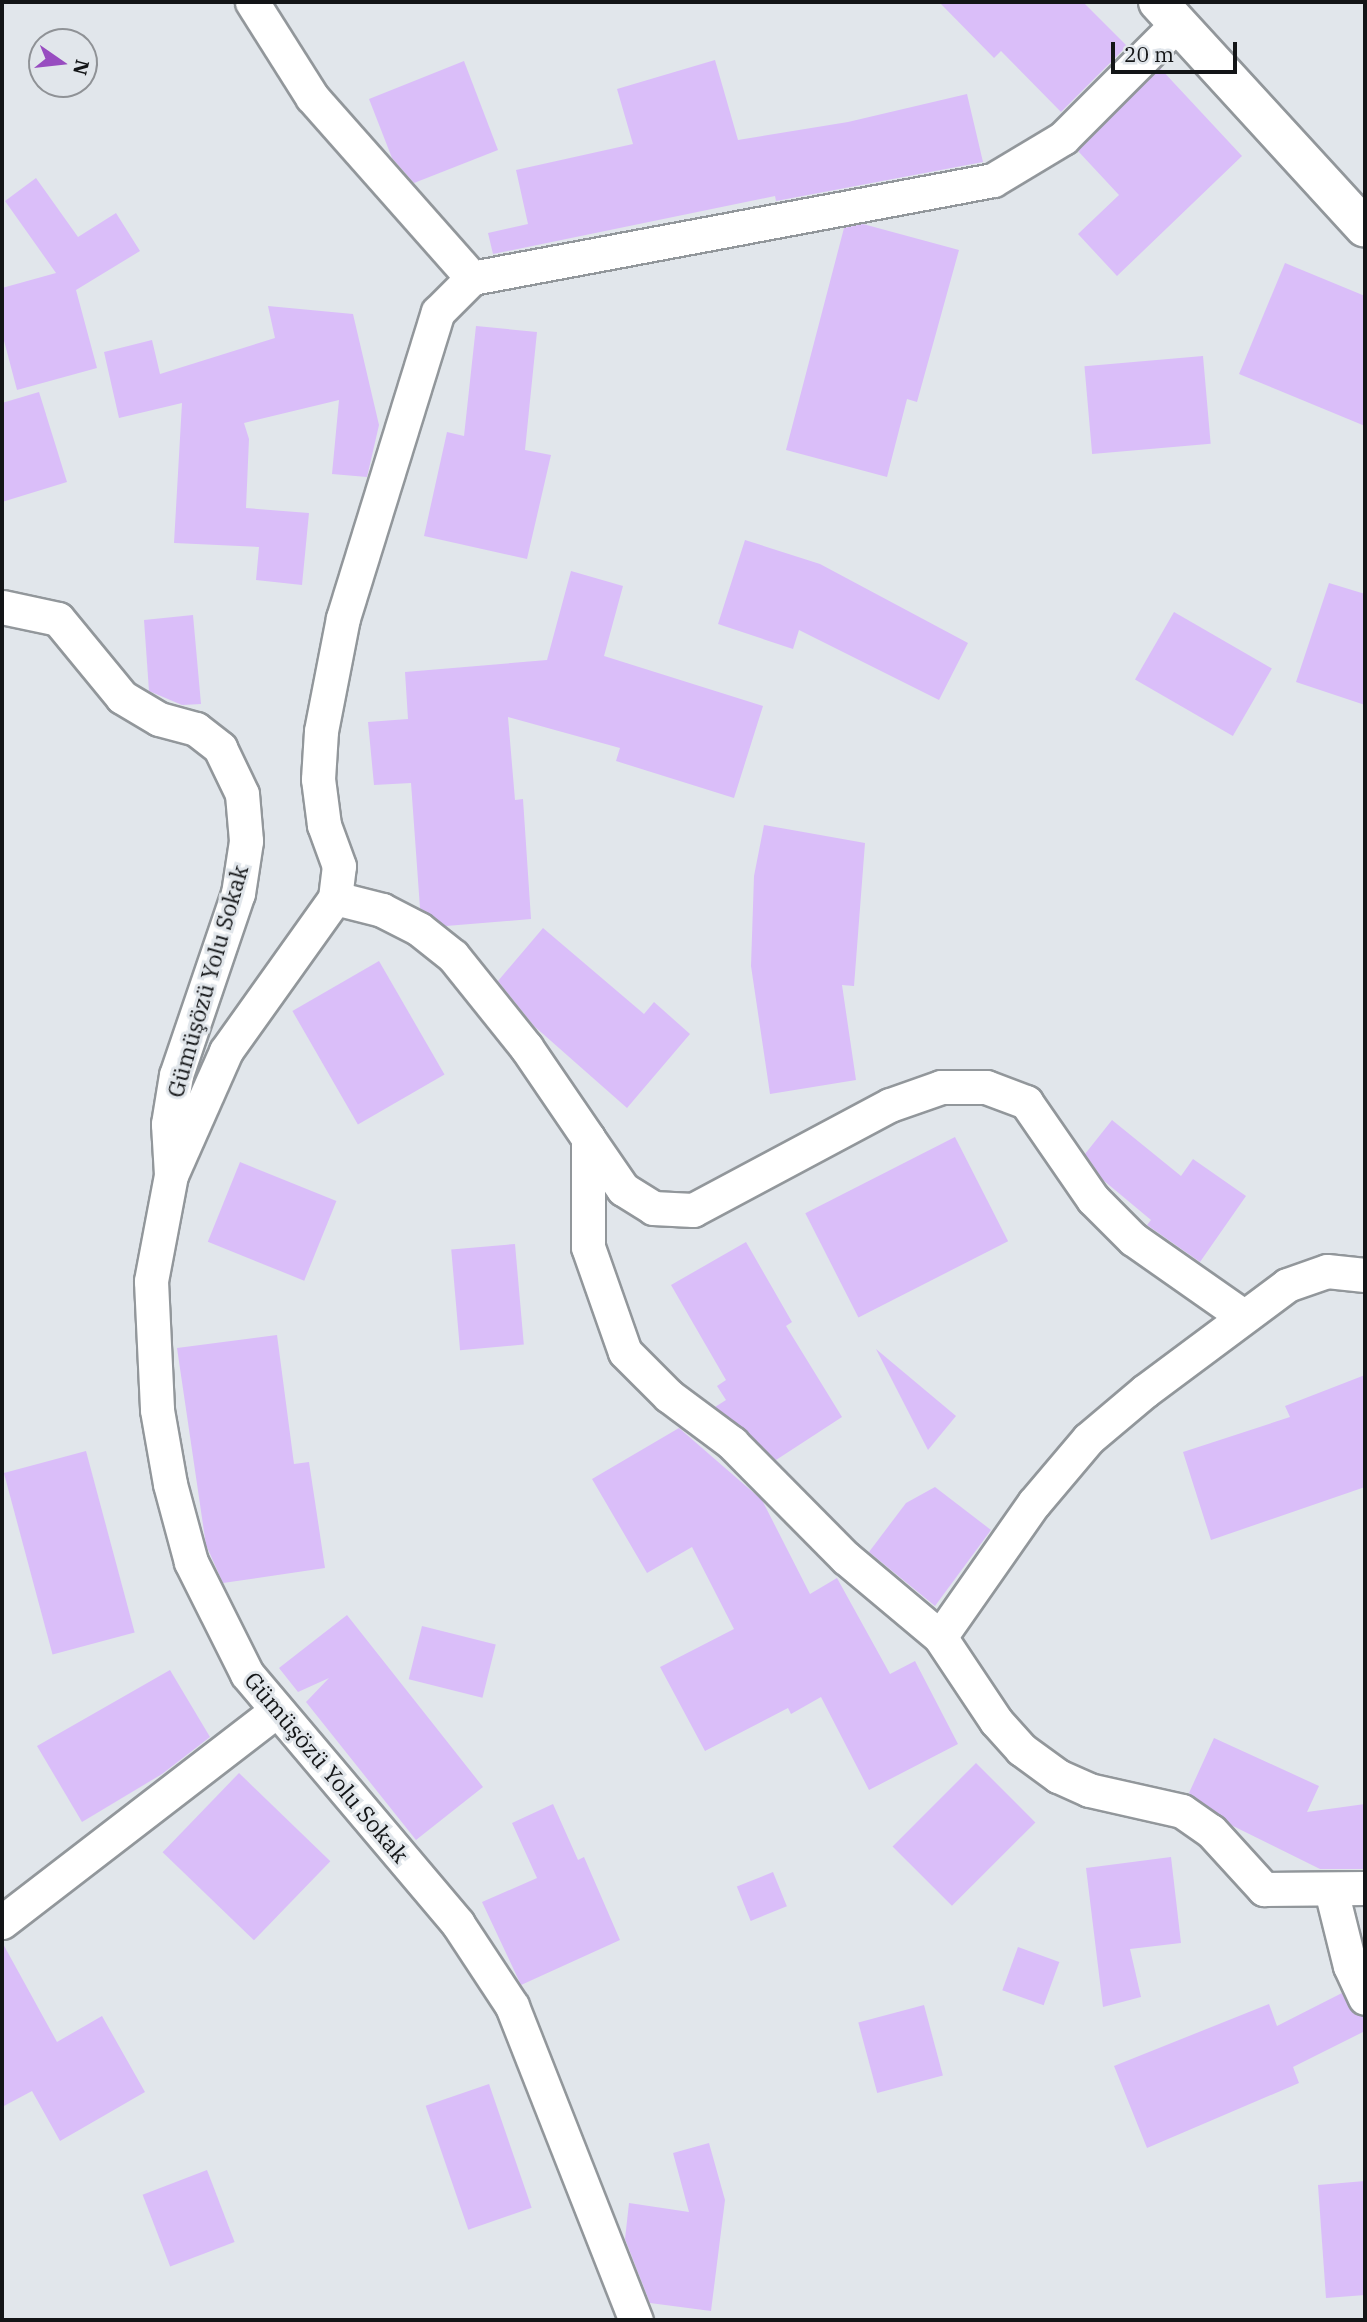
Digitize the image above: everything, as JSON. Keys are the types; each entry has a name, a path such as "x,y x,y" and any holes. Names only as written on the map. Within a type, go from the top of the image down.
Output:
{"main road":[{"path":"1168,12 1365,228"}],"street":[{"path":"252,2 312,97 472,278"},
{"path":"171,1175 226,1051 335,898 339,866 324,825 318,779 343,618 438,313 472,278 993,180 1062,138 1168,12"},
{"name":"Gümüşözü Yolu Sokak","path":"2,607 58,620 122,697 159,719 196,729 220,748 242,793 246,841 238,893 176,1075 168,1124 171,1175 151,1281 157,1410 170,1484 191,1562 222,1629 247,1674 458,1924 512,2006 636,2320"},
{"path":"335,898 382,910 419,929 453,956 526,1047 623,1189 653,1208 693,1210 890,1105 941,1087 986,1087 1026,1102 1094,1199 1133,1239 1243,1315"},
{"path":"588,1138 588,1247 625,1352 669,1396 732,1443 846,1558 940,1637 1004,1730 1058,1776 1089,1790 1182,1811 1212,1831 1264,1889 1365,1888"},
{"path":"940,1637 1034,1503 1088,1439 1243,1315 1287,1285 1327,1271 1365,1275"},
{"path":"2,1922 277,1710"},
{"path":"1332,1890 1350,1966 1365,1998"}],"building":[{"path":"939,2 1083,2 1127,46 1061,112 1001,51 994,58"},
{"path":"715,60 738,140 848,122 967,94 983,162 776,201 775,196 493,254 488,233 528,224 516,170 633,144 617,89"},
{"path":"464,61 498,150 414,183 392,158 369,99"},
{"path":"1160,68 1242,156 1117,276 1078,234 1119,195 1078,151"},
{"path":"36,178 78,237 116,213 140,251 76,290 97,368 17,390 2,333 2,288 56,273 5,201"},
{"path":"863,224 959,250 917,402 907,399 887,477 786,450 844,228"},
{"path":"1285,263 1365,296 1365,426 1239,374"},
{"path":"268,306 353,314 379,425 367,477 332,474 339,400 244,423 249,439 246,508 309,513 302,585 256,580 259,547 174,543 182,403 119,418 104,352 152,340 160,374 275,338"},
{"path":"476,326 537,332 525,450 551,455 527,559 424,536 447,432 464,436"},
{"path":"1203,356 1211,444 1092,454 1084,366"},
{"path":"39,392 67,482 2,502 2,403"},
{"path":"745,540 820,564 968,643 939,700 799,630 793,649 718,624"},
{"path":"571,571 623,586 604,656 763,706 734,798 616,761 620,748 508,717 515,800 523,799 531,919 446,926 420,908 411,783 374,785 368,722 408,719 405,672 547,660"},
{"path":"1329,583 1365,594 1365,705 1296,682"},
{"path":"1174,612 1272,668 1233,736 1135,680"},
{"path":"193,615 201,704 182,705 149,691 144,620"},
{"path":"764,825 865,843 854,986 842,985 856,1080 770,1094 751,966 754,876"},
{"path":"543,928 644,1014 654,1002 690,1034 627,1108 534,1026 498,981"},
{"path":"379,961 445,1074 358,1124 292,1011"},
{"path":"1112,1120 1181,1176 1193,1159 1246,1196 1200,1262 1147,1225 1151,1220 1103,1180 1085,1154"},
{"path":"955,1137 1008,1241 858,1318 805,1213"},
{"path":"240,1162 336,1201 304,1281 208,1242"},
{"path":"746,1242 792,1322 786,1326 842,1417 776,1460 715,1407 726,1400 717,1386 726,1380 671,1285"},
{"path":"515,1244 524,1345 460,1350 451,1250"},
{"path":"277,1335 294,1464 309,1462 325,1568 223,1583 206,1545 177,1348"},
{"path":"876,1349 956,1416 928,1450"},
{"path":"1365,1375 1365,1487 1211,1540 1183,1452 1290,1417 1285,1406"},
{"path":"679,1428 762,1500 810,1594 837,1578 890,1674 915,1661 958,1744 869,1790 821,1697 791,1714 788,1708 705,1751 660,1667 734,1629 692,1547 647,1573 592,1479"},
{"path":"86,1451 135,1633 53,1655 4,1473"},
{"path":"935,1487 991,1530 935,1606 869,1552 906,1503"},
{"path":"347,1615 483,1787 416,1840 306,1702 329,1678 298,1692 279,1668"},
{"path":"422,1626 496,1644 482,1698 409,1679"},
{"path":"170,1670 210,1737 162,1774 82,1822 37,1746"},
{"path":"1214,1738 1319,1786 1307,1812 1365,1804 1365,1869 1320,1869 1231,1825 1189,1793"},
{"path":"976,1763 1035,1822 952,1906 893,1846"},
{"path":"239,1773 330,1861 254,1940 163,1852"},
{"path":"553,1804 578,1860 584,1857 620,1940 521,1985 482,1902 537,1878 512,1823"},
{"path":"1171,1857 1181,1943 1130,1949 1141,1997 1103,2007 1086,1868"},
{"path":"773,1872 787,1906 751,1921 737,1887"},
{"path":"2,1942 57,2042 102,2016 145,2092 60,2141 32,2091 2,2107"},
{"path":"1018,1947 1059,1962 1044,2005 1002,1990"},
{"path":"1342,1993 1353,2013 1365,2017 1365,2031 1293,2067 1299,2083 1147,2148 1114,2066 1269,2004 1277,2026"},
{"path":"924,2005 943,2076 877,2093 858,2023"},
{"path":"489,2084 532,2208 468,2230 426,2106"},
{"path":"709,2143 725,2200 711,2311 650,2303 625,2239 629,2203 689,2212 673,2153"},
{"path":"207,2170 235,2242 170,2267 143,2195"},
{"path":"1365,2181 1365,2295 1326,2298 1318,2185"}]}
